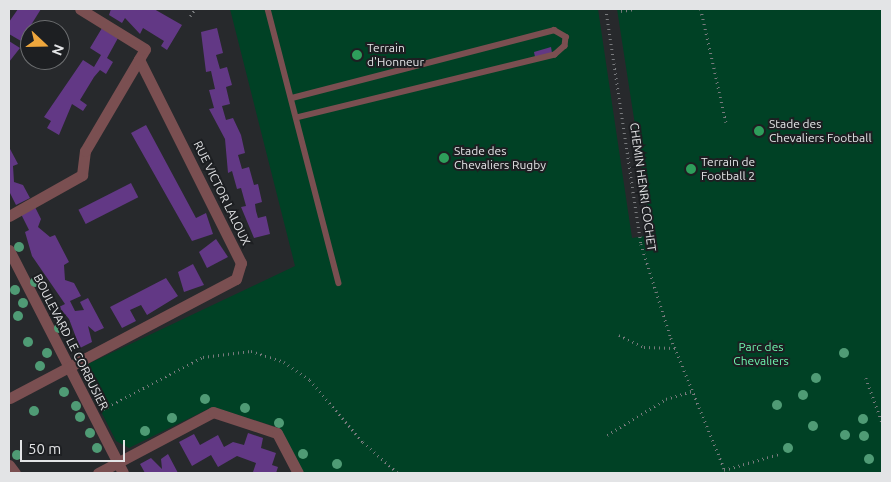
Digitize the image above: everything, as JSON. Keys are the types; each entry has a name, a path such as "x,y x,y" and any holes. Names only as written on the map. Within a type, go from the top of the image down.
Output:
{"street":[{"name":"RUE VICTOR LALOUX","path":"9,398 236,279 241,263 139,59 145,49 80,9"},
{"path":"9,216 82,175 85,151 139,59"},
{"name":"BOULEVARD LE CORBUSIER","path":"9,250 120,468"},
{"path":"98,473 120,468 213,412 277,433 298,473"},
{"path":"9,465 15,473"}],"lane":[{"path":"268,9 339,283"},
{"path":"292,98 554,30 566,37 565,46 555,54 297,118"}],"path":[{"path":"190,16 195,9"},
{"name":"CHEMIN HENRI COCHET","path":"606,9 641,244 675,348 725,472"},
{"path":"621,11 635,9"},
{"path":"700,9 726,122"},
{"path":"618,334 644,347 675,348"},
{"path":"93,415 203,357 227,350 251,351 284,362 310,380 363,442 398,473"},
{"path":"866,378 882,422"},
{"path":"607,435 666,398 692,391"},
{"path":"725,472 779,454"}],"green space":[{"name":"Parc des Chevaliers","path":"230,9 598,9 632,238 652,235 617,9 882,9 882,473 303,473 280,428 212,407 129,448 116,441 83,376 88,364 295,266"}],"building":[{"path":"18,9 41,9 34,20 20,20 20,40 9,34 9,22"},
{"path":"111,9 154,9 182,25 167,50 161,46 164,41 143,28 140,34 125,18 122,23 109,15"},
{"path":"102,28 118,38 107,58 113,62 106,74 100,70 94,77 80,100 87,105 83,111 72,104 59,135 47,128 51,121 44,117 83,60 94,67 101,55 90,48"},
{"path":"217,28 223,53 216,55 220,69 227,67 232,85 226,87 230,104 222,106 226,120 233,118 241,135 245,153 238,155 242,169 249,167 254,185 258,184 262,202 255,204 256,211 258,218 266,216 270,234 254,238 241,207 246,206 241,188 237,189 232,171 228,173 225,139 209,109 214,108 209,90 215,89 211,71 206,72 201,32"},
{"path":"9,41 20,48 9,62"},
{"path":"551,47 552,53 535,57 534,52"},
{"path":"146,125 196,218 206,213 213,234 192,241 131,133"},
{"path":"9,147 18,164 13,166 14,182 23,185 30,198 16,205 9,191"},
{"path":"131,183 138,197 86,224 78,210"},
{"path":"35,207 41,219 38,227 50,237 55,235 69,262 64,265 65,280 74,283 81,296 70,301 75,311 84,310 80,302 88,298 104,328 95,332 88,326 92,342 80,348 69,319 59,307 65,304 32,256 25,232 29,230 21,214"},
{"path":"216,239 228,257 207,268 199,252"},
{"path":"193,264 204,285 184,292 178,272"},
{"path":"166,278 178,296 147,315 141,305 130,310 136,321 122,328 110,307"},
{"path":"248,433 263,438 261,448 276,453 272,465 278,467 276,473 253,472 256,463 237,456 218,467 211,455 192,466 179,442 194,434 200,445 218,435 224,447 233,442 244,445"},
{"path":"168,454 178,473 145,473 140,464 151,458 162,469 161,459"}],"place":[{"name":"Terrain d'Honneur","path":"357,55"},
{"name":"Stade des Chevaliers Football","path":"759,131"},
{"name":"Stade des Chevaliers Rugby","path":"444,158"},
{"name":"Terrain de Football 2","path":"691,169"}]}
